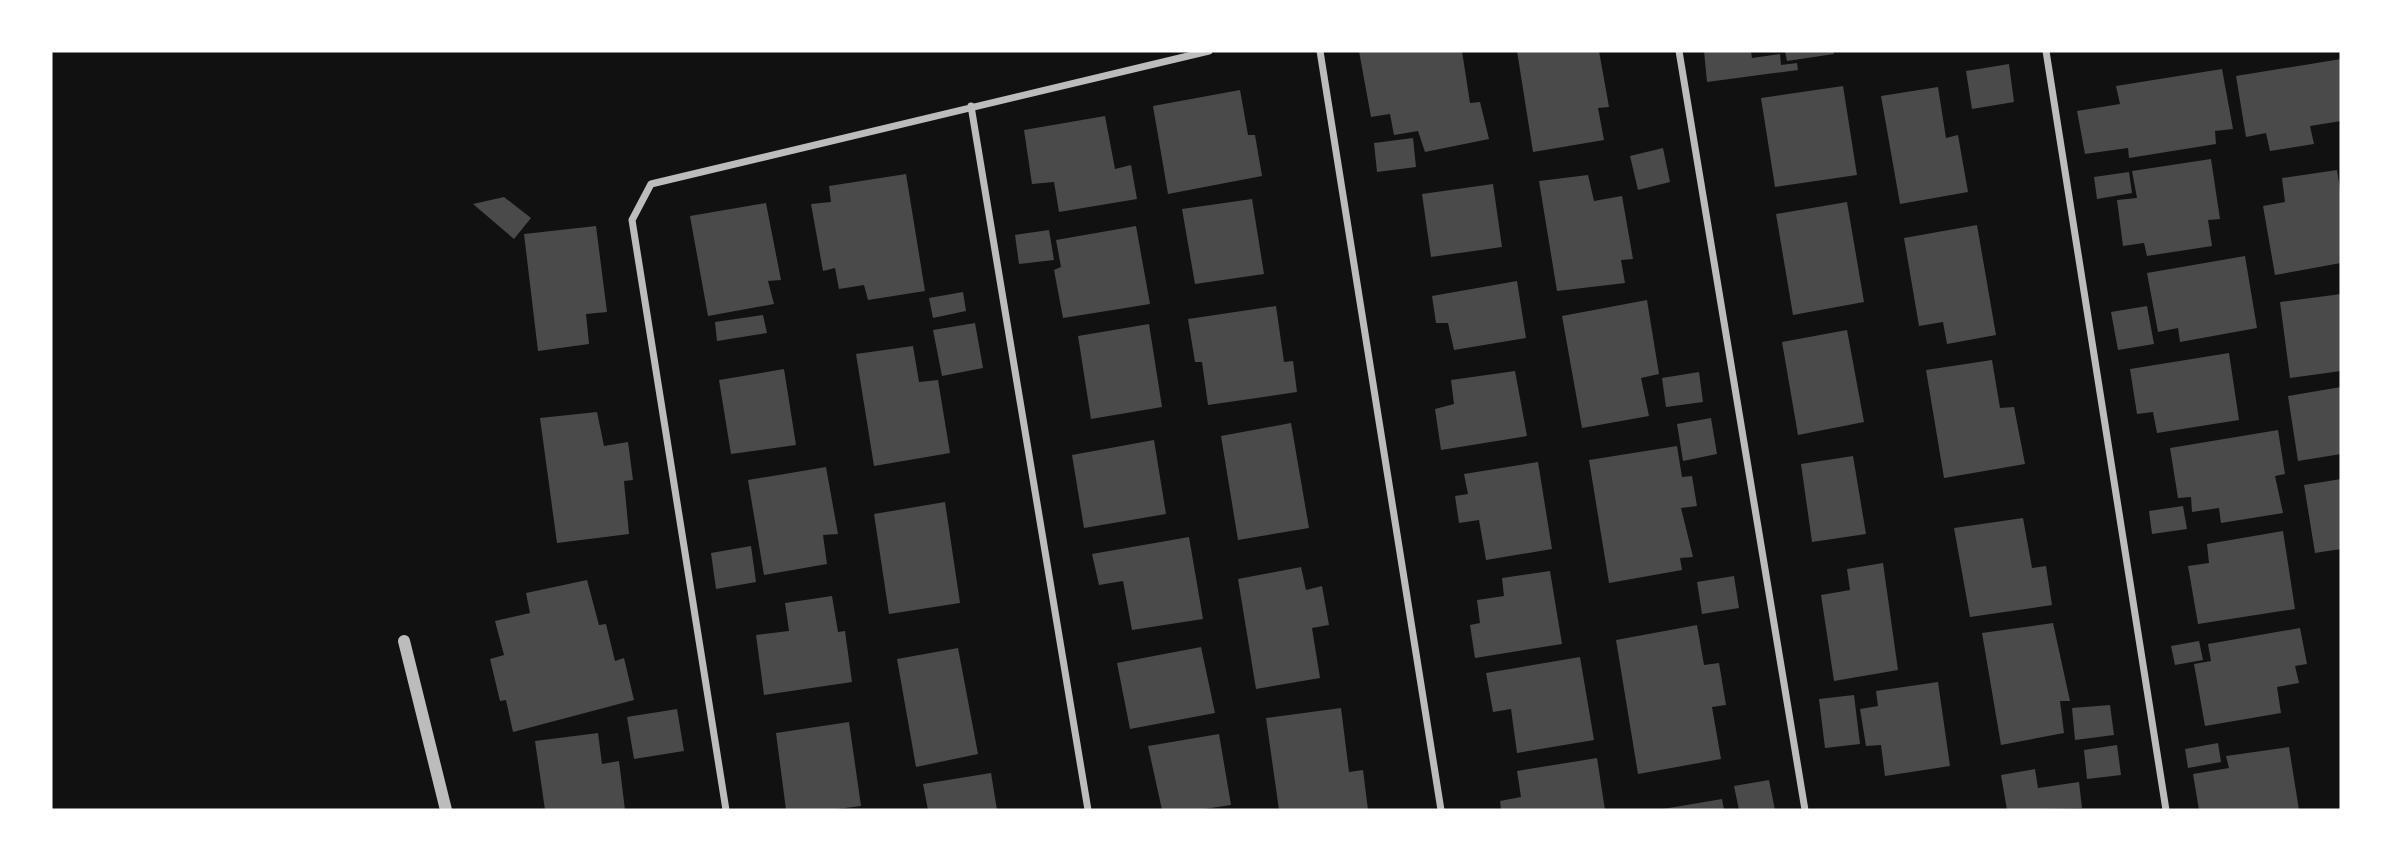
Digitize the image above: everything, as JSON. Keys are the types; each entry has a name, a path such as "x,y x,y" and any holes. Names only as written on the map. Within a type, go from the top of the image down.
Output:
{"street":[{"path":"726,810 632,220 651,184 1209,51"},
{"path":"1320,51 1441,810"},
{"path":"1679,51 1805,810"},
{"path":"2046,51 2166,810"},
{"path":"971,106 1088,810"},
{"path":"404,641 446,810"}],"building":[{"path":"1359,51 1462,51 1470,103 1480,102 1489,139 1425,152 1418,131 1394,135 1390,114 1371,117"},
{"path":"1517,51 1599,51 1609,107 1598,108 1604,140 1533,152"},
{"path":"1704,51 1751,51 1752,58 1780,54 1781,65 1797,63 1798,70 1707,82"},
{"path":"1785,51 1833,51 1834,54 1787,61"},
{"path":"2341,59 2341,121 2310,126 2314,144 2270,151 2266,133 2246,137 2236,76"},
{"path":"2009,64 2014,102 1972,109 1966,71"},
{"path":"2222,69 2233,129 2215,131 2216,144 2129,158 2128,148 2085,154 2077,111 2120,104 2116,86"},
{"path":"1843,86 1857,175 1775,187 1761,98"},
{"path":"1938,87 1946,138 1958,135 1968,192 1900,204 1881,96"},
{"path":"1240,90 1248,135 1255,135 1262,176 1168,194 1153,106"},
{"path":"1105,116 1115,169 1131,165 1137,199 1059,212 1054,182 1032,184 1024,130"},
{"path":"1413,138 1416,167 1377,172 1374,143"},
{"path":"1663,148 1670,182 1638,190 1630,156"},
{"path":"2211,159 2220,219 2208,220 2212,246 2147,256 2144,243 2123,246 2117,200 2137,198 2132,171"},
{"path":"2337,170 2341,195 2341,263 2275,275 2263,206 2285,202 2282,178"},
{"path":"2129,172 2132,193 2097,199 2094,177"},
{"path":"906,174 925,291 868,300 864,285 839,289 835,268 823,271 811,204 831,202 829,186"},
{"path":"1588,175 1594,201 1622,196 1633,259 1621,260 1625,283 1557,291 1539,181"},
{"path":"1493,184 1502,247 1431,257 1422,194"},
{"path":"504,197 531,218 514,239 473,204"},
{"path":"1252,199 1264,274 1195,284 1182,209"},
{"path":"1847,202 1864,302 1793,315 1776,214"},
{"path":"766,203 781,280 768,281 774,304 708,316 690,216"},
{"path":"1977,225 1996,335 1947,344 1943,322 1919,326 1904,238"},
{"path":"596,226 607,312 586,314 589,344 538,351 524,234"},
{"path":"1136,226 1150,304 1063,318 1054,270 1061,267 1056,240"},
{"path":"1049,230 1054,260 1019,264 1015,235"},
{"path":"2245,256 2257,328 2180,342 2178,328 2158,332 2147,273"},
{"path":"1517,281 1526,338 1454,350 1448,323 1436,323 1432,296"},
{"path":"963,292 966,311 933,318 929,298"},
{"path":"2341,294 2341,371 2290,378 2280,302"},
{"path":"1647,300 1659,374 1641,378 1649,416 1582,428 1562,316"},
{"path":"1276,306 1284,362 1293,361 1297,392 1208,405 1202,362 1195,362 1188,319"},
{"path":"2147,306 2154,344 2118,350 2111,312"},
{"path":"763,315 767,333 717,341 715,322"},
{"path":"975,323 983,368 942,376 933,330"},
{"path":"1149,324 1162,407 1091,419 1078,336"},
{"path":"1847,330 1864,422 1798,435 1782,342"},
{"path":"913,346 919,382 938,380 950,453 874,466 856,354"},
{"path":"2229,353 2239,420 2157,433 2153,412 2137,414 2130,369"},
{"path":"1992,360 2000,408 2014,407 2025,464 1944,478 1926,370"},
{"path":"784,369 796,445 731,454 719,380"},
{"path":"1515,371 1527,436 1441,450 1435,409 1454,404 1451,380"},
{"path":"1699,372 1703,402 1666,407 1662,378"},
{"path":"2341,387 2341,454 2298,461 2288,396"},
{"path":"597,412 604,446 628,442 633,480 624,481 629,534 557,543 540,418"},
{"path":"1711,418 1717,454 1683,461 1677,424"},
{"path":"1291,423 1309,528 1238,540 1221,436"},
{"path":"2278,430 2285,474 2275,476 2283,513 2221,523 2219,508 2192,512 2191,497 2178,498 2170,448"},
{"path":"1154,440 1166,514 1084,528 1072,455"},
{"path":"1677,446 1682,477 1692,476 1697,506 1681,508 1693,557 1680,558 1682,570 1609,583 1589,460"},
{"path":"1853,456 1866,534 1812,542 1801,464"},
{"path":"1538,462 1552,549 1486,560 1479,520 1459,523 1455,496 1468,494 1464,474"},
{"path":"826,467 838,534 823,535 827,564 764,575 748,480"},
{"path":"2341,479 2341,549 2315,553 2304,485"},
{"path":"945,502 960,603 889,614 874,514"},
{"path":"2183,506 2187,529 2152,534 2149,511"},
{"path":"2023,518 2032,568 2046,566 2052,605 1970,617 1954,528"},
{"path":"2283,531 2295,609 2198,624 2188,566 2209,563 2207,544"},
{"path":"1189,537 1203,619 1132,630 1123,581 1099,585 1092,554"},
{"path":"751,546 756,582 716,589 711,553"},
{"path":"1883,563 1898,670 1834,681 1821,595 1850,590 1847,569"},
{"path":"1301,567 1306,590 1322,586 1329,625 1312,628 1320,678 1256,689 1238,579"},
{"path":"1550,571 1562,644 1475,658 1470,625 1480,623 1477,600 1504,596 1502,578"},
{"path":"1734,576 1739,608 1702,614 1697,582"},
{"path":"587,580 599,625 606,624 615,661 624,658 634,700 513,732 506,700 500,701 490,659 504,655 495,621 530,613 526,593"},
{"path":"832,596 838,632 845,631 852,682 764,695 756,635 789,631 785,603"},
{"path":"2053,623 2070,701 2060,701 2064,733 2001,745 1982,633"},
{"path":"1697,625 1704,665 1719,663 1726,705 1712,707 1721,759 1638,774 1616,640"},
{"path":"2300,628 2307,664 2295,666 2299,683 2277,687 2281,713 2205,726 2194,664 2211,661 2208,644"},
{"path":"2199,641 2203,660 2175,665 2171,646"},
{"path":"1201,647 1215,713 1130,729 1117,663"},
{"path":"958,648 978,754 916,767 897,659"},
{"path":"1580,657 1594,740 1517,753 1511,709 1493,712 1486,673"},
{"path":"1938,682 1950,766 1885,776 1881,745 1866,746 1860,709 1878,706 1876,691"},
{"path":"1854,695 1860,744 1825,748 1819,699"},
{"path":"2110,705 2114,735 2075,740 2072,708"},
{"path":"1341,708 1349,772 1363,770 1368,810 1279,810 1266,718"},
{"path":"677,709 684,751 634,759 627,717"},
{"path":"849,722 861,806 829,810 786,810 776,733"},
{"path":"598,733 602,764 619,761 625,810 545,810 535,741"},
{"path":"1219,734 1231,805 1197,810 1162,810 1148,746"},
{"path":"2218,743 2221,762 2188,768 2185,749"},
{"path":"2117,745 2121,775 2087,779 2084,750"},
{"path":"2289,747 2299,810 2199,810 2193,774 2229,768 2226,756"},
{"path":"1597,758 1605,810 1501,810 1500,801 1521,797 1517,771"},
{"path":"2035,769 2038,788 2079,782 2082,808 2007,810 2001,775"},
{"path":"991,773 997,810 928,810 923,784"},
{"path":"1769,780 1775,810 1739,810 1734,786"},
{"path":"1722,799 1724,810 1663,810 1663,809"}]}
